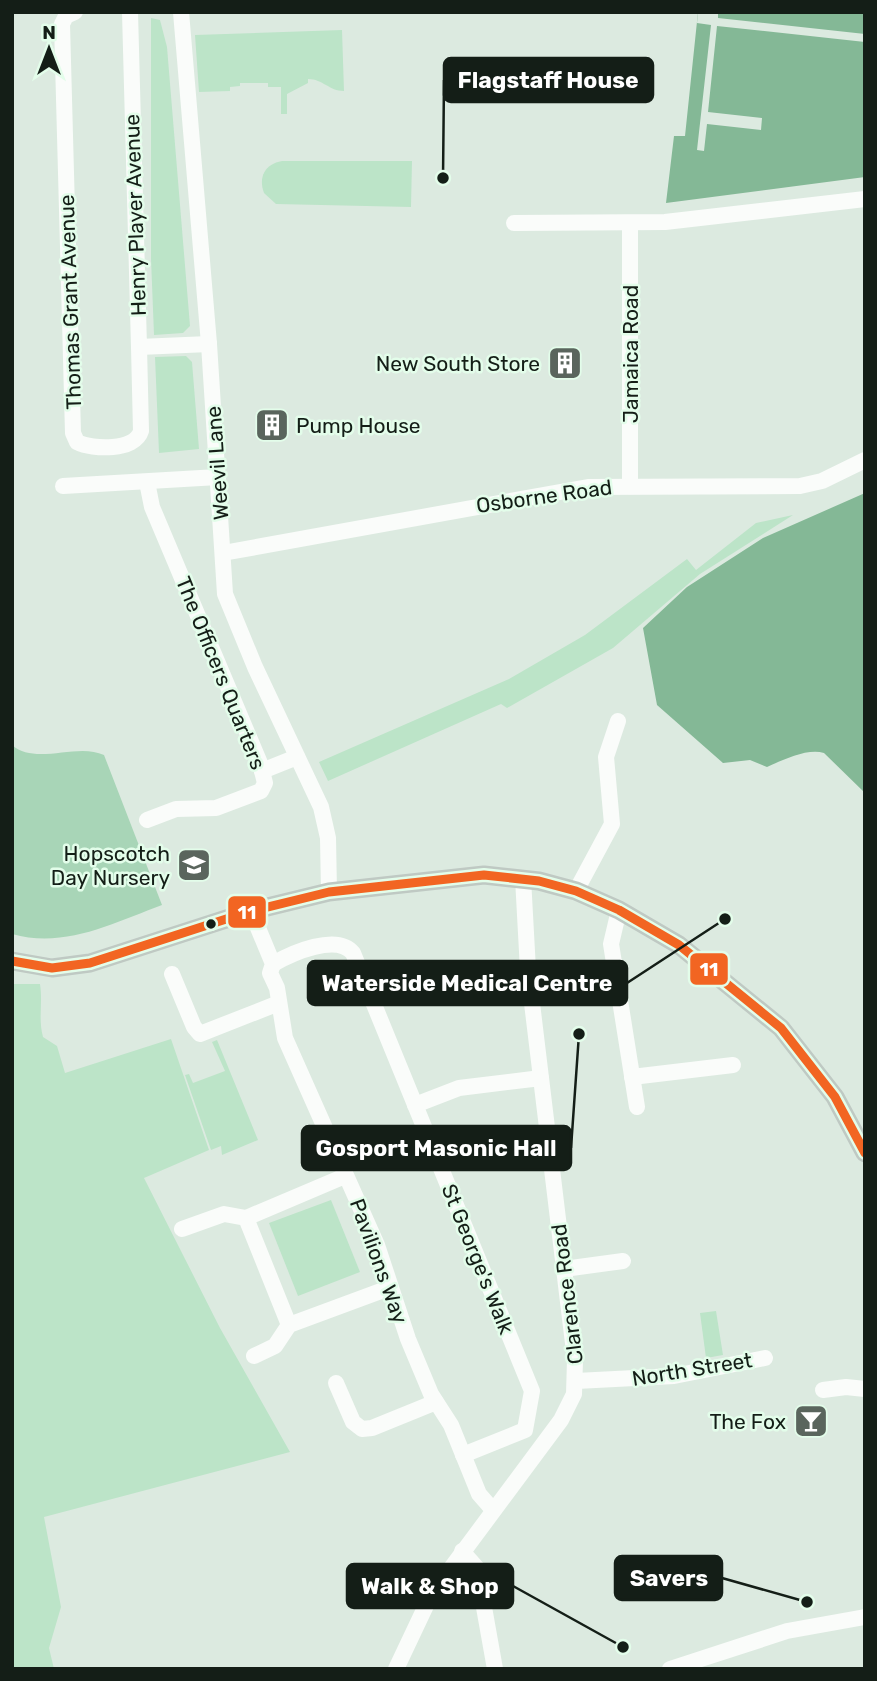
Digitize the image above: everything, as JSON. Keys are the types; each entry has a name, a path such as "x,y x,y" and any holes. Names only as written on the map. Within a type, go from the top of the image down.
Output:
{"main road":[{"path":"12,961 52,968 90,963 251,911 329,892 475,876 523,878 576,891 619,910 679,945 781,1028 835,1097 865,1153"}],"street":[{"name":"Thomas Grant Avenue","path":"75,12 66,16 62,24 73,433 77,442 86,446 132,444 139,440 139,347"},
{"name":"Henry Player Avenue","path":"130,12 139,347 209,344"},
{"name":"Weevil Lane","path":"181,12 228,606 297,757 316,792 325,820 329,892"},
{"path":"514,223 630,223 865,199"},
{"name":"Jamaica Road","path":"630,223 630,485"},
{"name":"Osborne Road","path":"223,553 567,489 630,485 800,486 822,481 865,460"},
{"path":"62,486 218,477"},
{"name":"The Officers Quarters","path":"147,482 152,507 262,771 264,788 212,810 176,809 147,820"},
{"path":"576,891 613,820 606,757 618,721"},
{"path":"262,771 297,757"},
{"name":"Clarence Road","path":"391,1668 418,1617 463,1551 564,1415 572,1401 576,1381 523,920 523,878"},
{"path":"619,910 611,944 637,1107"},
{"name":"Pavilions Way","path":"251,911 273,964 270,973 279,1003 283,1031 381,1256 389,1288 436,1402 449,1421 479,1494 493,1510"},
{"name":"St George's Walk","path":"273,964 326,944 341,943 356,960 531,1389 531,1412 525,1430 465,1459"},
{"path":"172,974 194,1027 200,1034 279,1003"},
{"path":"632,1077 733,1065"},
{"path":"415,1105 459,1087 541,1078"},
{"path":"182,1229 224,1214 246,1218 345,1176"},
{"path":"246,1218 289,1325"},
{"path":"564,1269 623,1261"},
{"path":"254,1356 275,1346 289,1325 389,1288"},
{"name":"North Street","path":"576,1381 674,1376 765,1357"},
{"path":"336,1383 353,1422 362,1429 372,1428 436,1402"},
{"path":"823,1390 845,1387 865,1389"},
{"path":"463,1551 477,1568 495,1669"},
{"path":"670,1669 787,1632 865,1617"}],"shaded area":[{"path":"698,12 865,12 865,177 666,203 674,136 685,136"},
{"path":"151,18 160,20 167,47 190,326 183,333 154,335 151,259"},
{"path":"342,30 344,91 308,79 308,83 287,94 287,114 281,114 281,87 268,87 268,83 240,83 240,86 230,87 230,91 199,92 195,35"},
{"path":"282,161 412,161 411,207 276,204 264,193 262,182 267,168"},
{"path":"186,356 192,362 199,449 159,453 155,357"},
{"path":"865,493 865,793 824,753 803,753 767,767 750,760 723,763 657,705 643,628 687,587 763,538"},
{"path":"793,515 700,574 613,648 507,708 501,704 328,781 319,762 509,679 585,635 687,559 696,570 756,523"},
{"path":"12,745 33,754 82,751 104,755 162,905 107,926 70,936 32,938 12,934"},
{"path":"12,984 40,984 43,1037 57,1046 65,1073 171,1039 209,1150 144,1178 220,1328 290,1452 44,1517 61,1607 49,1648 54,1669 12,1669"},
{"path":"217,1040 258,1140 222,1155 221,1146 211,1150 185,1075 189,1074 193,1083 225,1071 212,1042"},
{"path":"331,1200 360,1272 298,1296 269,1223"},
{"path":"716,1311 723,1355 706,1358 700,1313"}],"pier":[{"path":"698,12 718,12 718,18 865,34 865,42 717,26 708,112 762,118 761,130 707,124 704,151 697,150 711,25 697,23"}],"transit line":[{"name":"11","path":"12,961 52,968 90,963 251,911 329,892 484,875 539,881 576,891 619,910 679,945 781,1028 835,1097 865,1153"}],"place":[{"name":"Flagstaff House","path":"443,178"},
{"name":"New South Store","path":"565,363"},
{"name":"Pump House","path":"272,425"},
{"name":"Hopscotch Day Nursery","path":"194,865"},
{"name":"Waterside Medical Centre","path":"725,919"},
{"name":"Gosport Masonic Hall","path":"579,1034"},
{"name":"The Fox","path":"811,1421"},
{"name":"Savers","path":"807,1602"},
{"name":"Walk & Shop","path":"623,1647"}]}
